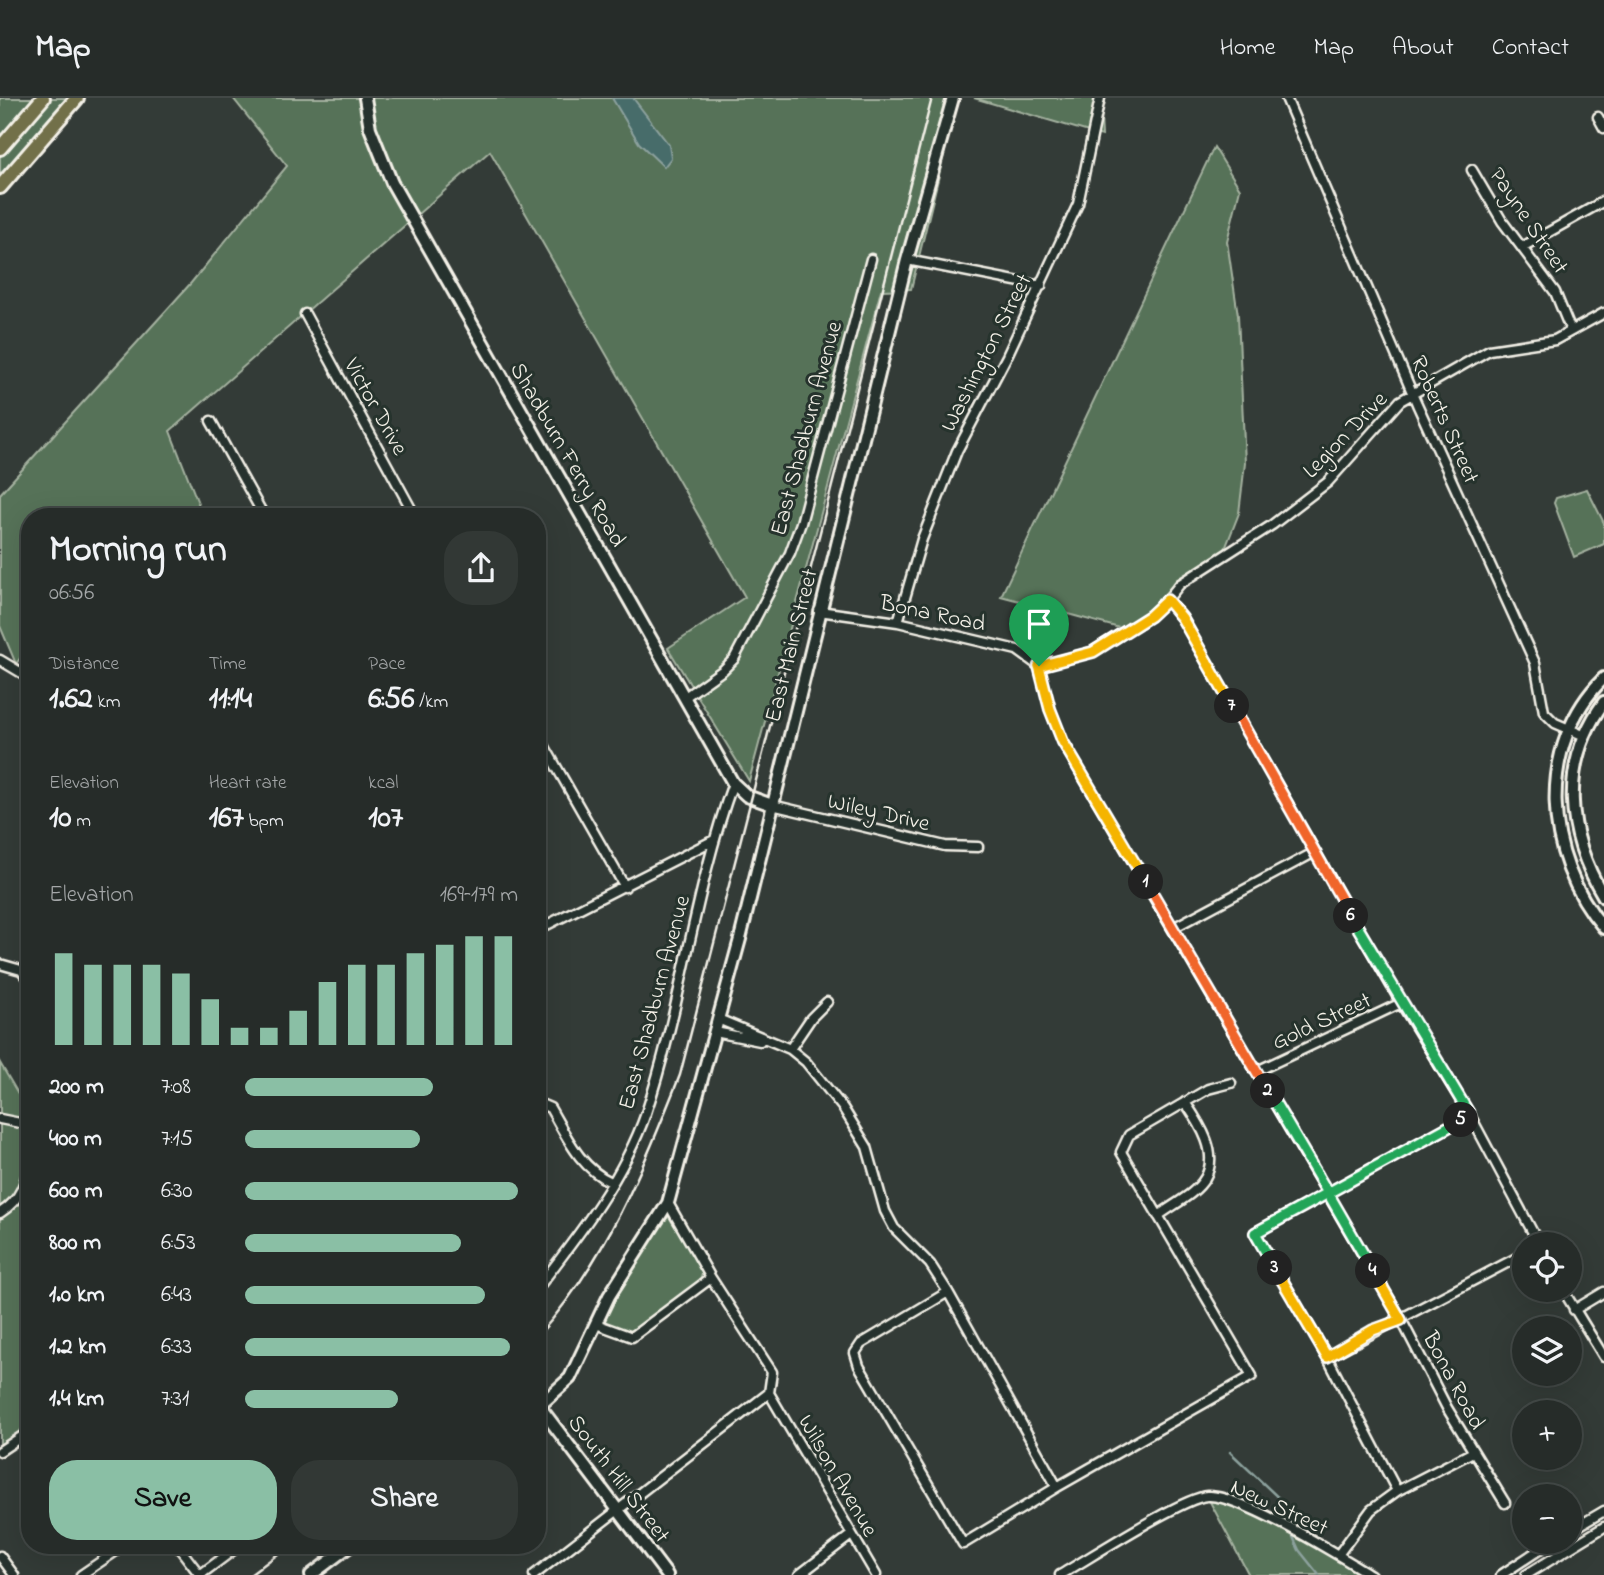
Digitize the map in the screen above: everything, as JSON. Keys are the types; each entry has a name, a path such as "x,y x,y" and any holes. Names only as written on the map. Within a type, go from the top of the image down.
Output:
{"main road":[{"path":"0,148 43,98"},
{"path":"0,187 77,98"}],"street":[{"name":"Shadburn Ferry Road","path":"365,98 370,128 392,183 733,783 747,796 772,805"},
{"name":"East Main Street","path":"546,1400 570,1378 609,1296 668,1203 715,1031 907,260 953,98"},
{"name":"Washington Street","path":"898,622 922,539 957,451 1041,286 1078,204 1100,98"},
{"name":"Roberts Street","path":"1286,98 1413,394 1535,663 1544,712 1555,723 1585,736"},
{"path":"1598,117 1604,128"},
{"name":"Payne Street","path":"1472,170 1502,220 1524,246 1555,292 1571,331"},
{"path":"1524,246 1604,201"},
{"name":"East Shadburn Avenue","path":"685,697 734,659 790,553 801,523 871,259"},
{"path":"907,260 1041,286"},
{"name":"Legion Drive","path":"1039,666 1093,652 1150,616 1180,584 1272,525 1328,482 1387,413 1413,394 1489,350 1555,340 1604,313"},
{"name":"Victor Drive","path":"305,314 411,508"},
{"path":"211,421 260,508"},
{"path":"1167,600 1182,618 1401,1003 1470,1115 1533,1232"},
{"name":"Bona Road","path":"820,611 898,622 1017,650 1039,666 1050,709 1063,742 1328,1193 1473,1452 1505,1503"},
{"path":"0,660 21,673"},
{"path":"1604,678 1593,689 1569,728 1556,768 1554,806 1568,864 1604,928"},
{"path":"1604,702 1585,736 1572,776 1571,807 1576,835 1592,877 1604,897"},
{"path":"546,749 625,887"},
{"name":"East Shadburn Avenue","path":"546,1277 575,1239 611,1182 645,1115 696,926 715,841 733,783"},
{"name":"Wiley Drive","path":"772,805 945,846 978,846"},
{"path":"546,926 715,841"},
{"path":"1173,928 1315,852"},
{"path":"0,964 21,970"},
{"path":"790,1049 810,1018 827,1002"},
{"name":"Gold Street","path":"1257,1071 1401,1003"},
{"path":"718,1019 790,1049 806,1062 843,1108 870,1156 885,1212 894,1228 930,1264 1057,1487"},
{"path":"715,1031 773,1042"},
{"path":"947,1292 861,1344 855,1353 872,1391 963,1544 1057,1487 1252,1377 1121,1152 1129,1135 1208,1089 1231,1083"},
{"path":"1158,1216 1206,1178 1209,1160 1207,1139 1185,1102"},
{"path":"546,1108 550,1108 583,1161 595,1174 611,1182"},
{"path":"1397,1491 1327,1357 1255,1233 1470,1115"},
{"path":"0,1119 21,1123"},
{"path":"0,1213 11,1206 21,1191"},
{"path":"534,1575 620,1512 769,1393 772,1372 711,1278 692,1239 668,1203"},
{"path":"1327,1357 1373,1330 1401,1320 1512,1260"},
{"path":"596,1324 632,1337 711,1278"},
{"path":"1574,1310 1604,1292"},
{"path":"1570,1302 1604,1357"},
{"name":"Wilson Avenue","path":"769,1393 850,1536 876,1575"},
{"name":"South Hill Street","path":"546,1416 667,1575"},
{"path":"0,1451 21,1437"},
{"path":"1338,1555 1371,1510 1397,1491 1473,1452"},
{"name":"New Street","path":"1060,1575 1177,1508 1206,1496 1223,1497 1338,1555 1371,1575"},
{"path":"1582,1524 1604,1511"},
{"path":"1526,1575 1604,1527"},
{"path":"799,1575 850,1536"},
{"path":"81,1575 112,1554"},
{"path":"184,1554 200,1575 228,1554"},
{"path":"311,1575 339,1554"},
{"path":"1501,1575 1533,1554"},
{"path":"0,1556 14,1575"}],"green space":[{"path":"0,98 76,98 0,188"},
{"path":"233,98 958,98 911,289 881,290 749,781 668,648 745,597 490,151 170,431 200,508 21,508 21,657 16,664 0,626 0,494 191,283 287,166"},
{"path":"974,98 1100,98 1102,136"},
{"path":"1214,147 1240,189 1227,241 1238,315 1245,463 1239,513 1223,554 1123,629 1001,596"},
{"path":"1587,489 1604,523 1604,544 1574,557 1554,503 1556,498"},
{"path":"0,1063 21,1099 21,1440 0,1455"},
{"path":"669,1217 703,1270 700,1282 630,1334 608,1326 604,1321 623,1282 654,1234"},
{"path":"1233,1499 1374,1575 1249,1575 1209,1500"}],"water":[{"path":"612,98 633,98 669,145 671,158 664,167 639,143"}],"waterway":[{"path":"1230,1452 1286,1505 1294,1524"},
{"path":"1293,1537 1299,1550 1319,1575"}],"railway":[{"path":"546,1326 603,1245 637,1179 680,1075 932,98"},
{"path":"250,1575 278,1554"}],"route":[{"path":"1039,666 1050,709 1063,742 1328,1193 1255,1233 1327,1357 1341,1352 1373,1330 1401,1320 1328,1193 1470,1115 1401,1003 1182,618 1167,600 1150,616 1093,652 1039,666"}]}
